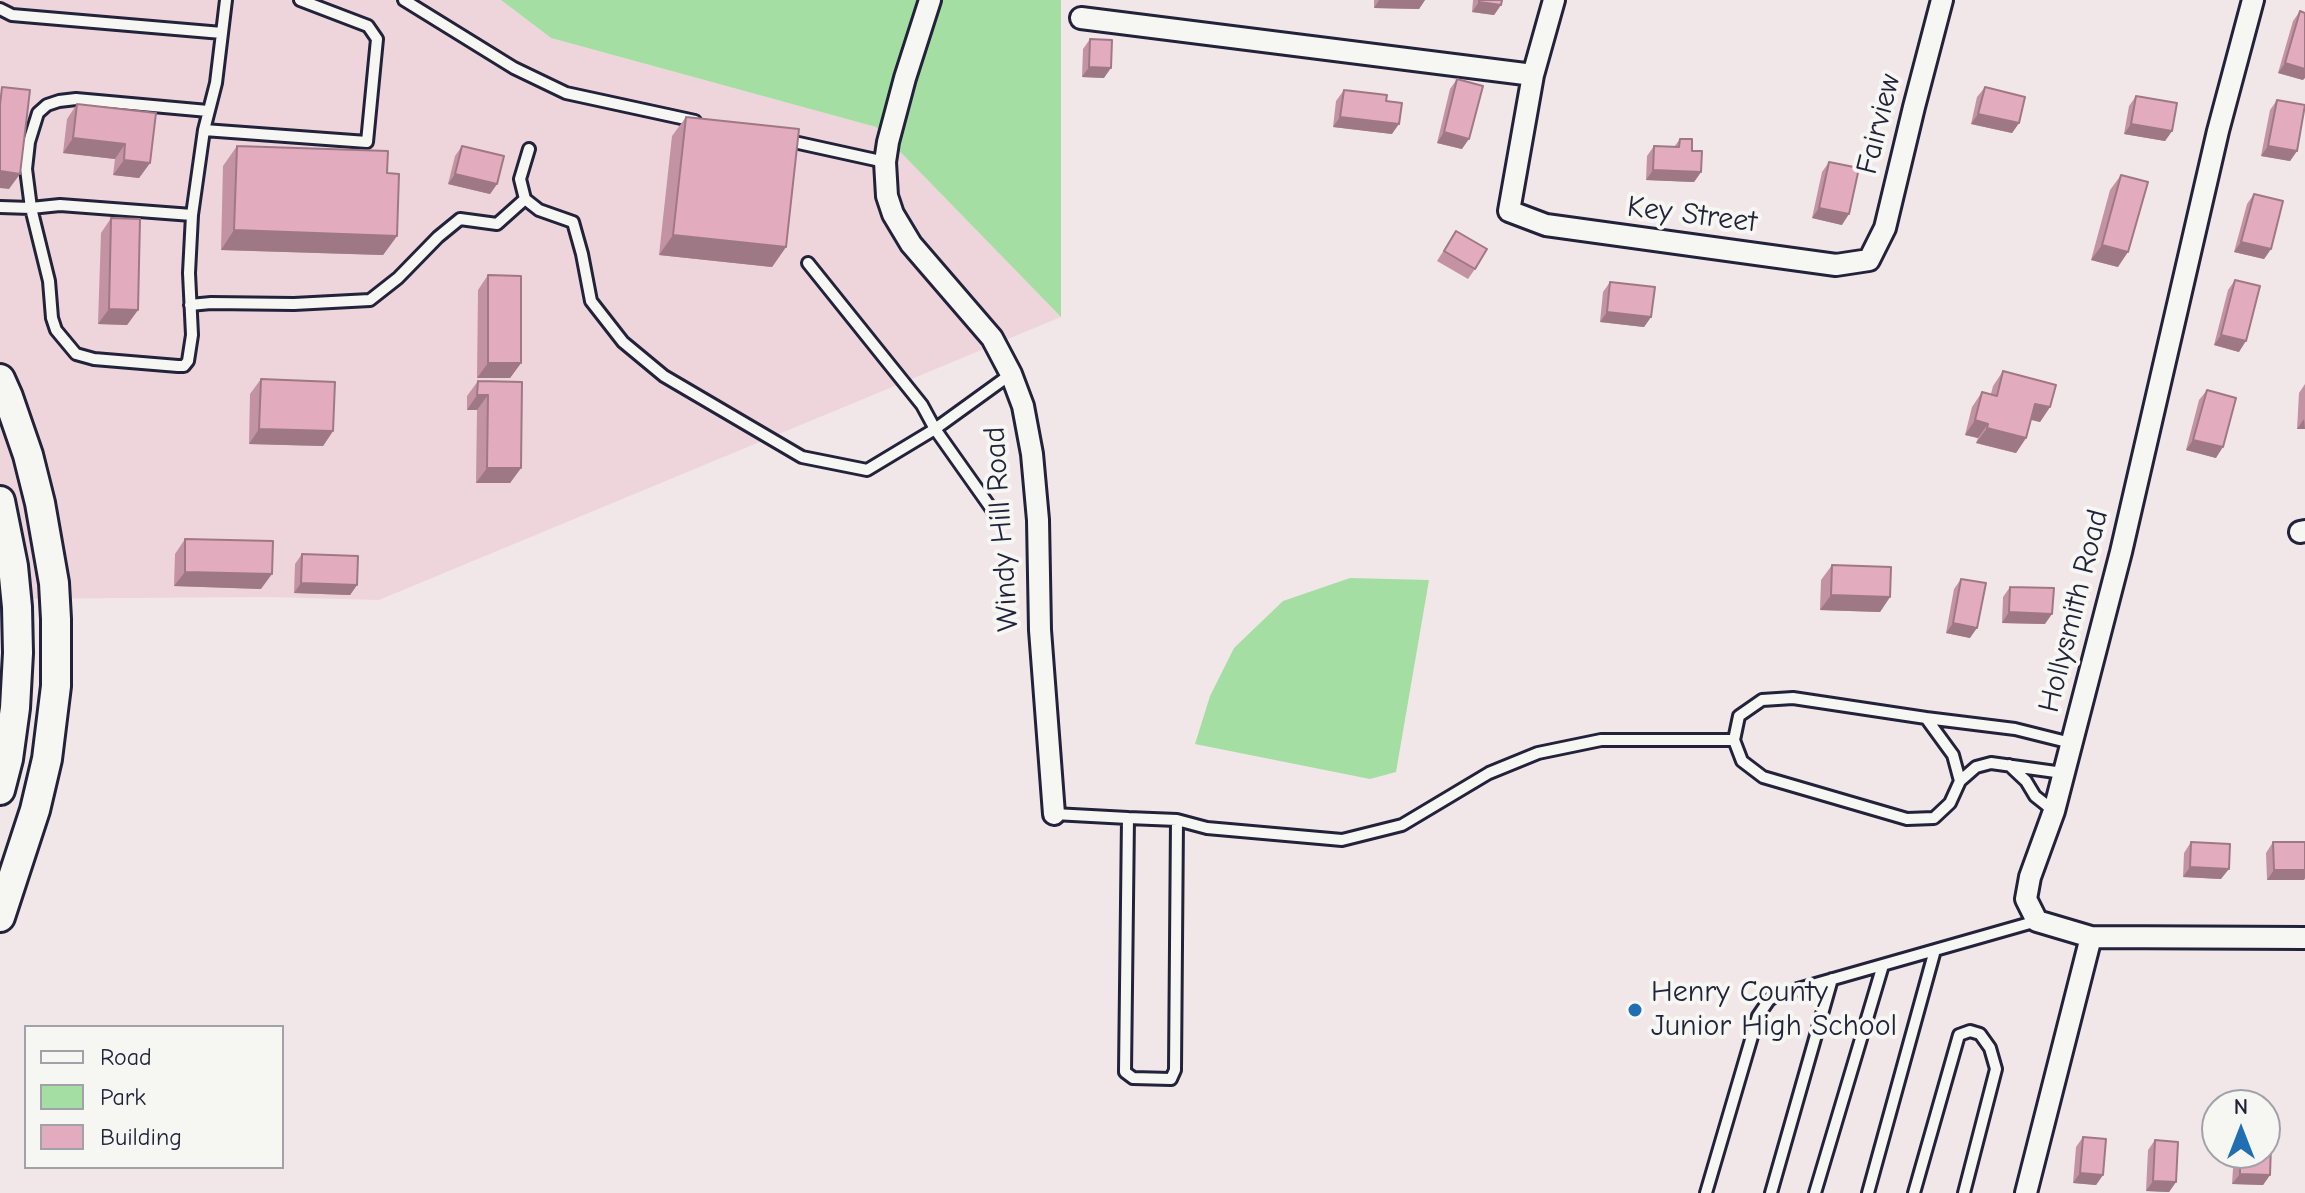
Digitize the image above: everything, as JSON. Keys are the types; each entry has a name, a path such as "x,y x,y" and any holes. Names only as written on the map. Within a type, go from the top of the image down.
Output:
{"street":[{"name":"Windy Hill Road","path":"930,0 905,78 885,162 887,196 893,214 911,244 992,338 1023,406 1032,454 1038,520 1040,630 1054,814"},
{"path":"1081,18 1533,75 1554,0"},
{"name":"Fairview","path":"1869,260 1885,228 1942,0"},
{"name":"Hollysmith Road","path":"2037,921 2026,899 2030,877 2054,811 2121,552 2218,131 2253,0"},
{"name":"Key Street","path":"1533,75 1509,211 1546,225 1643,239 1836,265 1869,260"},
{"path":"0,379 28,455 40,503 54,583 56,686 47,759 0,917"},
{"path":"0,501 13,566 18,653 15,708 0,790"},
{"path":"2037,921 2091,937 2305,938"},
{"path":"2026,1193 2091,937"}],"lane":[{"path":"208,111 76,99 47,105 38,113 33,123 26,169 31,208 49,281 52,318 56,330 76,354 94,359 184,366 188,361 192,335 192,215 204,130 216,83 226,0"},
{"path":"204,130 367,142 377,39 368,26 300,0"},
{"path":"404,0 514,68 566,93 710,124"},
{"path":"0,9 12,15 222,33"},
{"path":"768,136 885,162"},
{"path":"529,149 520,179 525,199 539,210 573,222 591,301 623,342 664,376 802,457 867,470 935,429 1011,374"},
{"path":"190,305 370,300 460,219 497,224 525,199"},
{"path":"0,207 60,205 192,215"},
{"path":"808,263 922,405 935,429 993,511"},
{"path":"2063,773 1991,763 1976,767 1960,781 1950,803 1934,818 1907,819 1763,777 1742,761 1734,740 1739,716 1762,700 1793,698 2015,729 2071,743"},
{"path":"1926,718 1953,755 1960,781"},
{"path":"1054,814 1177,820 1207,828 1342,840 1402,825 1489,773 1538,753 1601,740 1734,740"},
{"path":"2009,765 2026,781 2035,796 2054,811"},
{"path":"1128,818 1125,1072 1133,1078 1171,1079 1175,1070 1177,820"},
{"path":"1706,1193 1758,1016 1769,1000 1777,995 2037,921"},
{"path":"1868,1193 1935,950"},
{"path":"1815,1193 1883,965"},
{"path":"1771,1193 1832,979"},
{"path":"1914,1193 1959,1035 1970,1031 1980,1034 1990,1048 1996,1069 1964,1193"}],"shaded area":[{"path":"0,0 501,0 551,38 876,127 1061,317 379,600 267,597 0,599"}],"green space":[{"path":"501,0 1061,0 1061,317 876,127 551,38"},
{"path":"1350,578 1429,580 1396,772 1370,779 1195,744 1210,696 1234,648 1283,601"}],"building":[{"path":"1479,0 1502,0 1501,5"},
{"path":"2300,11 2305,13 2305,69 2285,63"},
{"path":"1090,39 1112,40 1111,68 1089,67"},
{"path":"1457,79 1483,86 1469,139 1444,132"},
{"path":"2,87 30,90 20,174 0,171"},
{"path":"1985,87 2025,97 2019,123 1978,114"},
{"path":"1344,90 1387,95 1386,101 1402,103 1399,124 1340,117"},
{"path":"2136,96 2177,103 2172,131 2131,124"},
{"path":"2277,100 2305,105 2297,151 2268,146"},
{"path":"77,104 156,113 150,163 124,160 125,144 73,138"},
{"path":"686,117 799,129 786,247 673,235"},
{"path":"1680,139 1692,139 1692,151 1702,151 1701,172 1653,170 1654,146 1679,147"},
{"path":"237,146 388,151 387,173 399,174 397,236 234,230"},
{"path":"462,146 504,156 497,184 455,174"},
{"path":"1829,162 1859,168 1849,214 1819,208"},
{"path":"2121,175 2148,182 2128,252 2102,245"},
{"path":"2254,194 2283,201 2271,249 2241,242"},
{"path":"111,218 140,219 138,310 109,309"},
{"path":"1456,231 1487,249 1475,269 1444,251"},
{"path":"488,275 521,276 521,363 488,363"},
{"path":"2235,280 2260,286 2246,341 2221,335"},
{"path":"1610,282 1655,287 1651,317 1607,312"},
{"path":"2003,371 2056,385 2050,407 2035,404 2026,438 1987,428 1988,424 1975,420 1982,392 1997,396"},
{"path":"261,379 335,382 333,431 259,429"},
{"path":"478,381 522,382 521,468 487,468 488,395 477,395"},
{"path":"2207,390 2236,398 2223,447 2193,440"},
{"path":"185,539 273,541 272,574 185,572"},
{"path":"302,554 358,556 357,585 301,583"},
{"path":"1832,565 1891,567 1890,597 1831,595"},
{"path":"1961,579 1986,583 1977,628 1953,623"},
{"path":"2010,587 2054,588 2052,614 2009,612"},
{"path":"2191,842 2230,844 2229,869 2190,867"},
{"path":"2273,842 2305,842 2305,870 2274,870"},
{"path":"2083,1137 2106,1139 2103,1175 2080,1173"},
{"path":"2155,1140 2178,1142 2176,1182 2153,1181"},
{"path":"2240,1169 2270,1169 2270,1175 2240,1174"}],"place":[{"name":"Henry County Junior High School","path":"1635,1010"}]}
